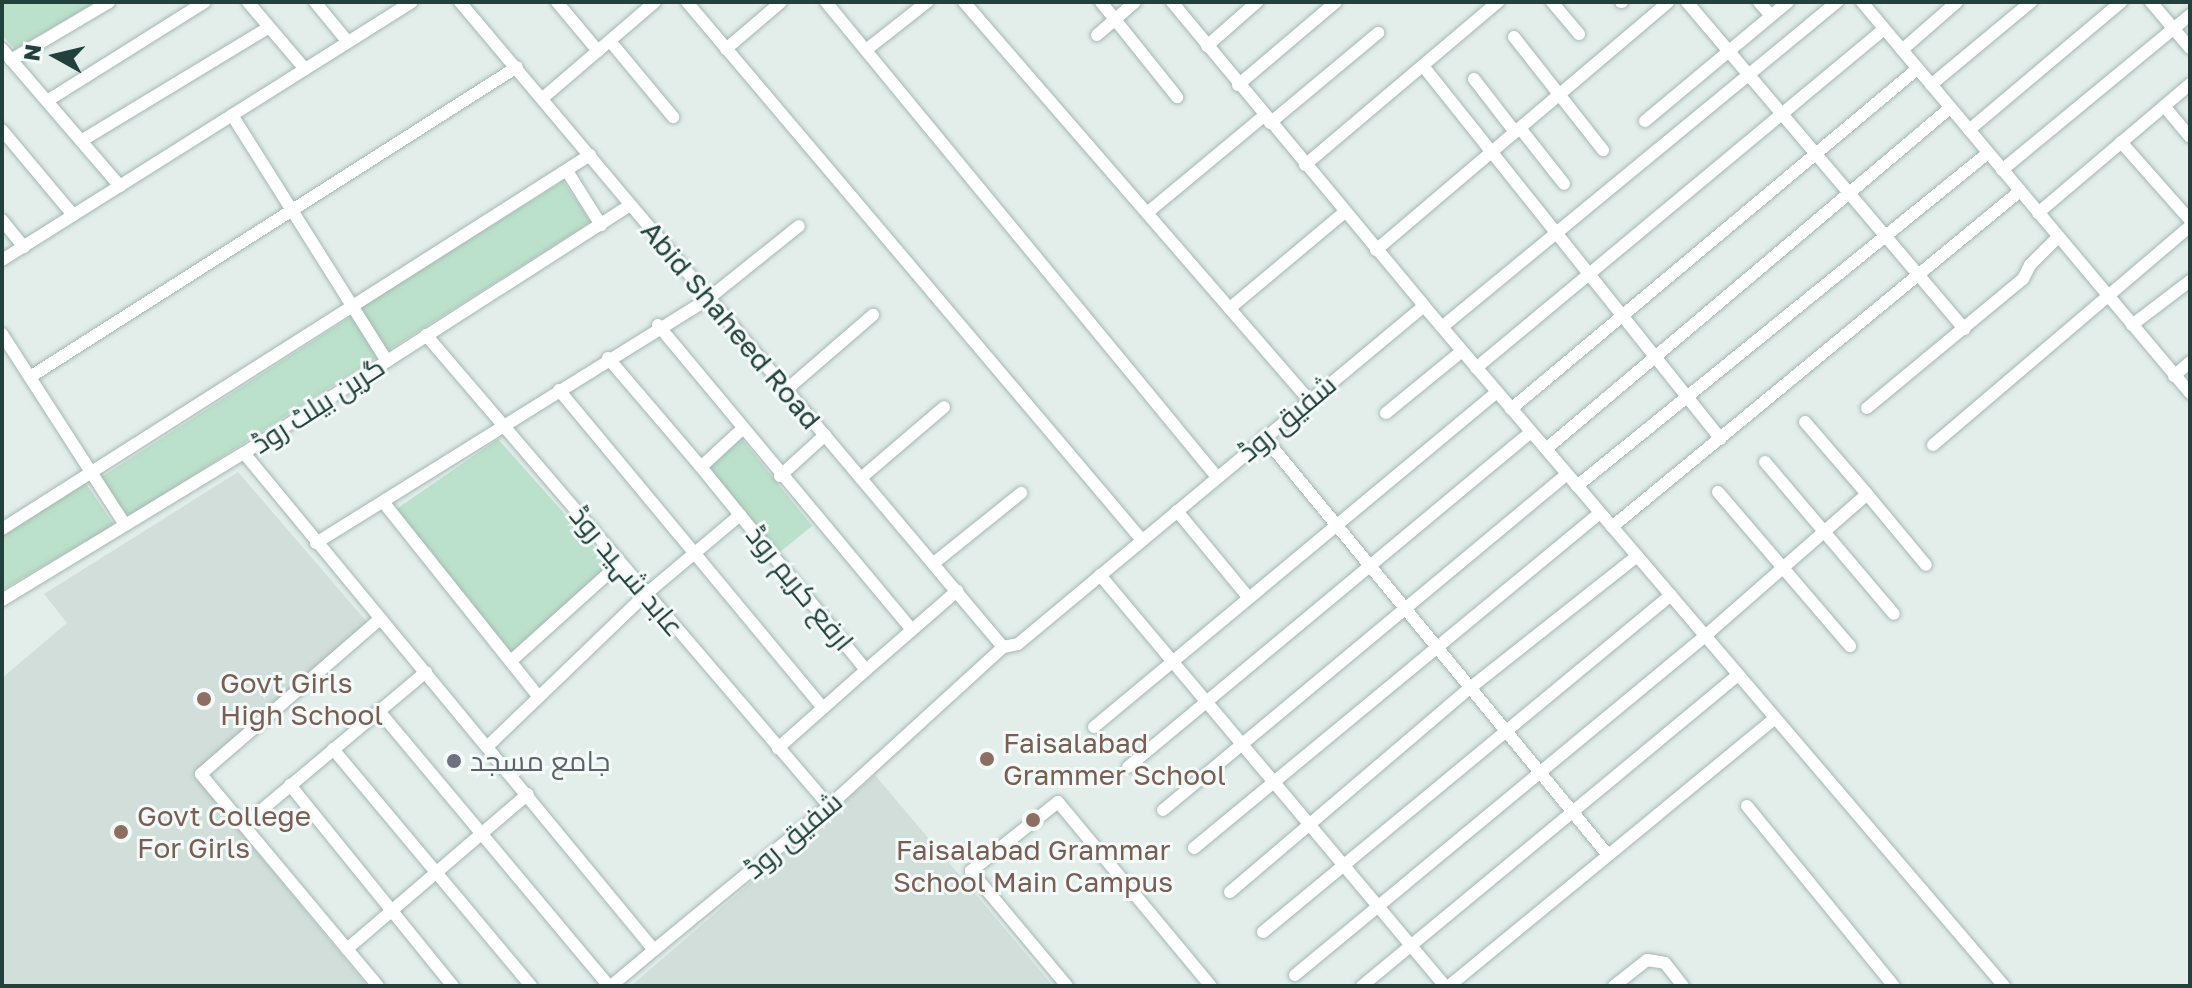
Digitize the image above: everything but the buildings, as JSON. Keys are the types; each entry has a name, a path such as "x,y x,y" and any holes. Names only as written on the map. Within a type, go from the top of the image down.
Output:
{"street":[{"path":"11,60 109,2"},
{"path":"47,101 205,2"},
{"path":"248,2 305,69"},
{"path":"315,2 348,42"},
{"path":"2,260 348,42 390,7 411,2"},
{"name":"Abid Shaheed Road","path":"460,2 544,97 630,205 1003,647"},
{"path":"557,2 598,51"},
{"path":"544,97 655,2"},
{"path":"687,2 1142,540"},
{"path":"726,49 781,2"},
{"path":"826,2 1217,477"},
{"path":"866,50 927,2"},
{"path":"964,2 1309,400"},
{"path":"1101,2 1177,97"},
{"path":"1097,35 1135,2"},
{"path":"1172,2 1376,250 2004,986"},
{"path":"1207,46 1257,2"},
{"path":"1305,165 1423,66 1483,7 1498,2"},
{"path":"1552,2 1579,34"},
{"path":"1376,250 1668,2"},
{"path":"1687,2 1964,329"},
{"path":"1759,2 1771,16"},
{"path":"1645,121 1788,2"},
{"path":"1442,327 1837,2"},
{"path":"1902,50 1957,2"},
{"path":"1931,85 2031,2"},
{"path":"1969,130 2121,2"},
{"path":"2151,2 2190,48"},
{"path":"1864,3 2190,393"},
{"path":"1238,85 1328,5"},
{"path":"2002,170 2190,15"},
{"path":"81,141 269,27"},
{"path":"1476,368 1884,29"},
{"path":"1147,213 1378,33"},
{"path":"1514,37 1603,150"},
{"path":"610,41 673,117"},
{"path":"2,49 120,186"},
{"path":"1423,66 1721,439"},
{"path":"30,377 517,67"},
{"path":"1511,409 1817,156 1917,69"},
{"path":"1474,79 1564,184"},
{"path":"2038,213 2190,84"},
{"path":"2164,106 2190,137"},
{"path":"1546,449 1950,108"},
{"path":"232,115 387,361"},
{"path":"2,130 73,215"},
{"path":"2121,142 2190,220"},
{"path":"1577,486 1988,153"},
{"path":"2,529 354,308 590,155"},
{"path":"567,171 601,225"},
{"path":"1612,527 1920,278 2020,191"},
{"name":"گرین بیلٹ روڈ","path":"2,600 244,453 630,205"},
{"path":"1230,308 1345,212"},
{"path":"2,220 24,247"},
{"path":"316,543 505,426 658,325 709,298 799,226"},
{"path":"1933,445 2190,226"},
{"path":"1867,408 2023,279 2030,265 2058,237"},
{"path":"2132,325 2190,281"},
{"name":"شفیق روڈ","path":"654,950 829,806 1003,647 1018,644 1424,306"},
{"path":"786,390 873,315"},
{"path":"658,325 741,430 912,630"},
{"path":"2,334 125,525"},
{"name":"عابد شہید روڈ","path":"426,335 829,806"},
{"path":"1386,413 1462,351"},
{"path":"608,358 740,515"},
{"path":"2174,376 2190,362"},
{"path":"559,390 823,708"},
{"path":"1094,727 1497,392"},
{"path":"861,478 944,407"},
{"path":"1805,422 1926,565"},
{"path":"701,467 741,430"},
{"path":"1128,767 1531,432"},
{"path":"780,476 825,435"},
{"path":"1264,437 1608,855"},
{"path":"244,453 654,950 610,986 379,711"},
{"path":"1765,462 1894,614"},
{"path":"1163,810 1567,474"},
{"path":"1718,492 1850,646"},
{"path":"934,563 1021,493"},
{"path":"1295,975 1705,636 1867,494"},
{"path":"384,503 539,697"},
{"path":"1177,511 1249,598"},
{"path":"1194,848 1600,513"},
{"name":"ارفع کریم روڈ","path":"488,746 646,594 740,515 866,670 778,748"},
{"path":"1230,892 1470,688 1637,556"},
{"path":"511,661 620,563"},
{"path":"1100,575 1447,986 1775,718"},
{"path":"866,670 957,591"},
{"path":"1263,932 1671,595"},
{"path":"378,986 246,823 201,774 379,620"},
{"path":"246,823 426,672"},
{"path":"1362,986 1738,675"},
{"path":"333,749 531,986"},
{"path":"290,785 453,986"},
{"path":"347,949 528,794"},
{"path":"1067,986 971,871 1058,802 1211,986"},
{"path":"1747,806 1894,986"},
{"path":"1614,986 1647,960 1665,963 1683,986"}],"shaded area":[{"name":"Govt College For Girls","path":"238,472 367,622 193,774 367,986 2,986 2,678 67,623 44,594"},
{"path":"875,775 1053,986 631,986"}],"green space":[{"path":"2,2 96,2 15,49 2,35"},
{"path":"563,181 591,222 387,351 360,308"},
{"path":"352,316 377,357 129,517 100,478"},
{"path":"741,438 812,526 780,552 708,467"},
{"path":"498,439 610,565 510,654 395,510"},
{"path":"85,482 114,525 2,590 2,536"}],"place":[{"name":"Govt Girls High School","path":"204,699"},
{"name":"Faisalabad Grammer School","path":"987,759"},
{"name":"جامع مسجد","path":"454,761"},
{"name":"Faisalabad Grammar School Main Campus","path":"1033,820"},
{"name":"Govt College For Girls","path":"121,832"}]}
